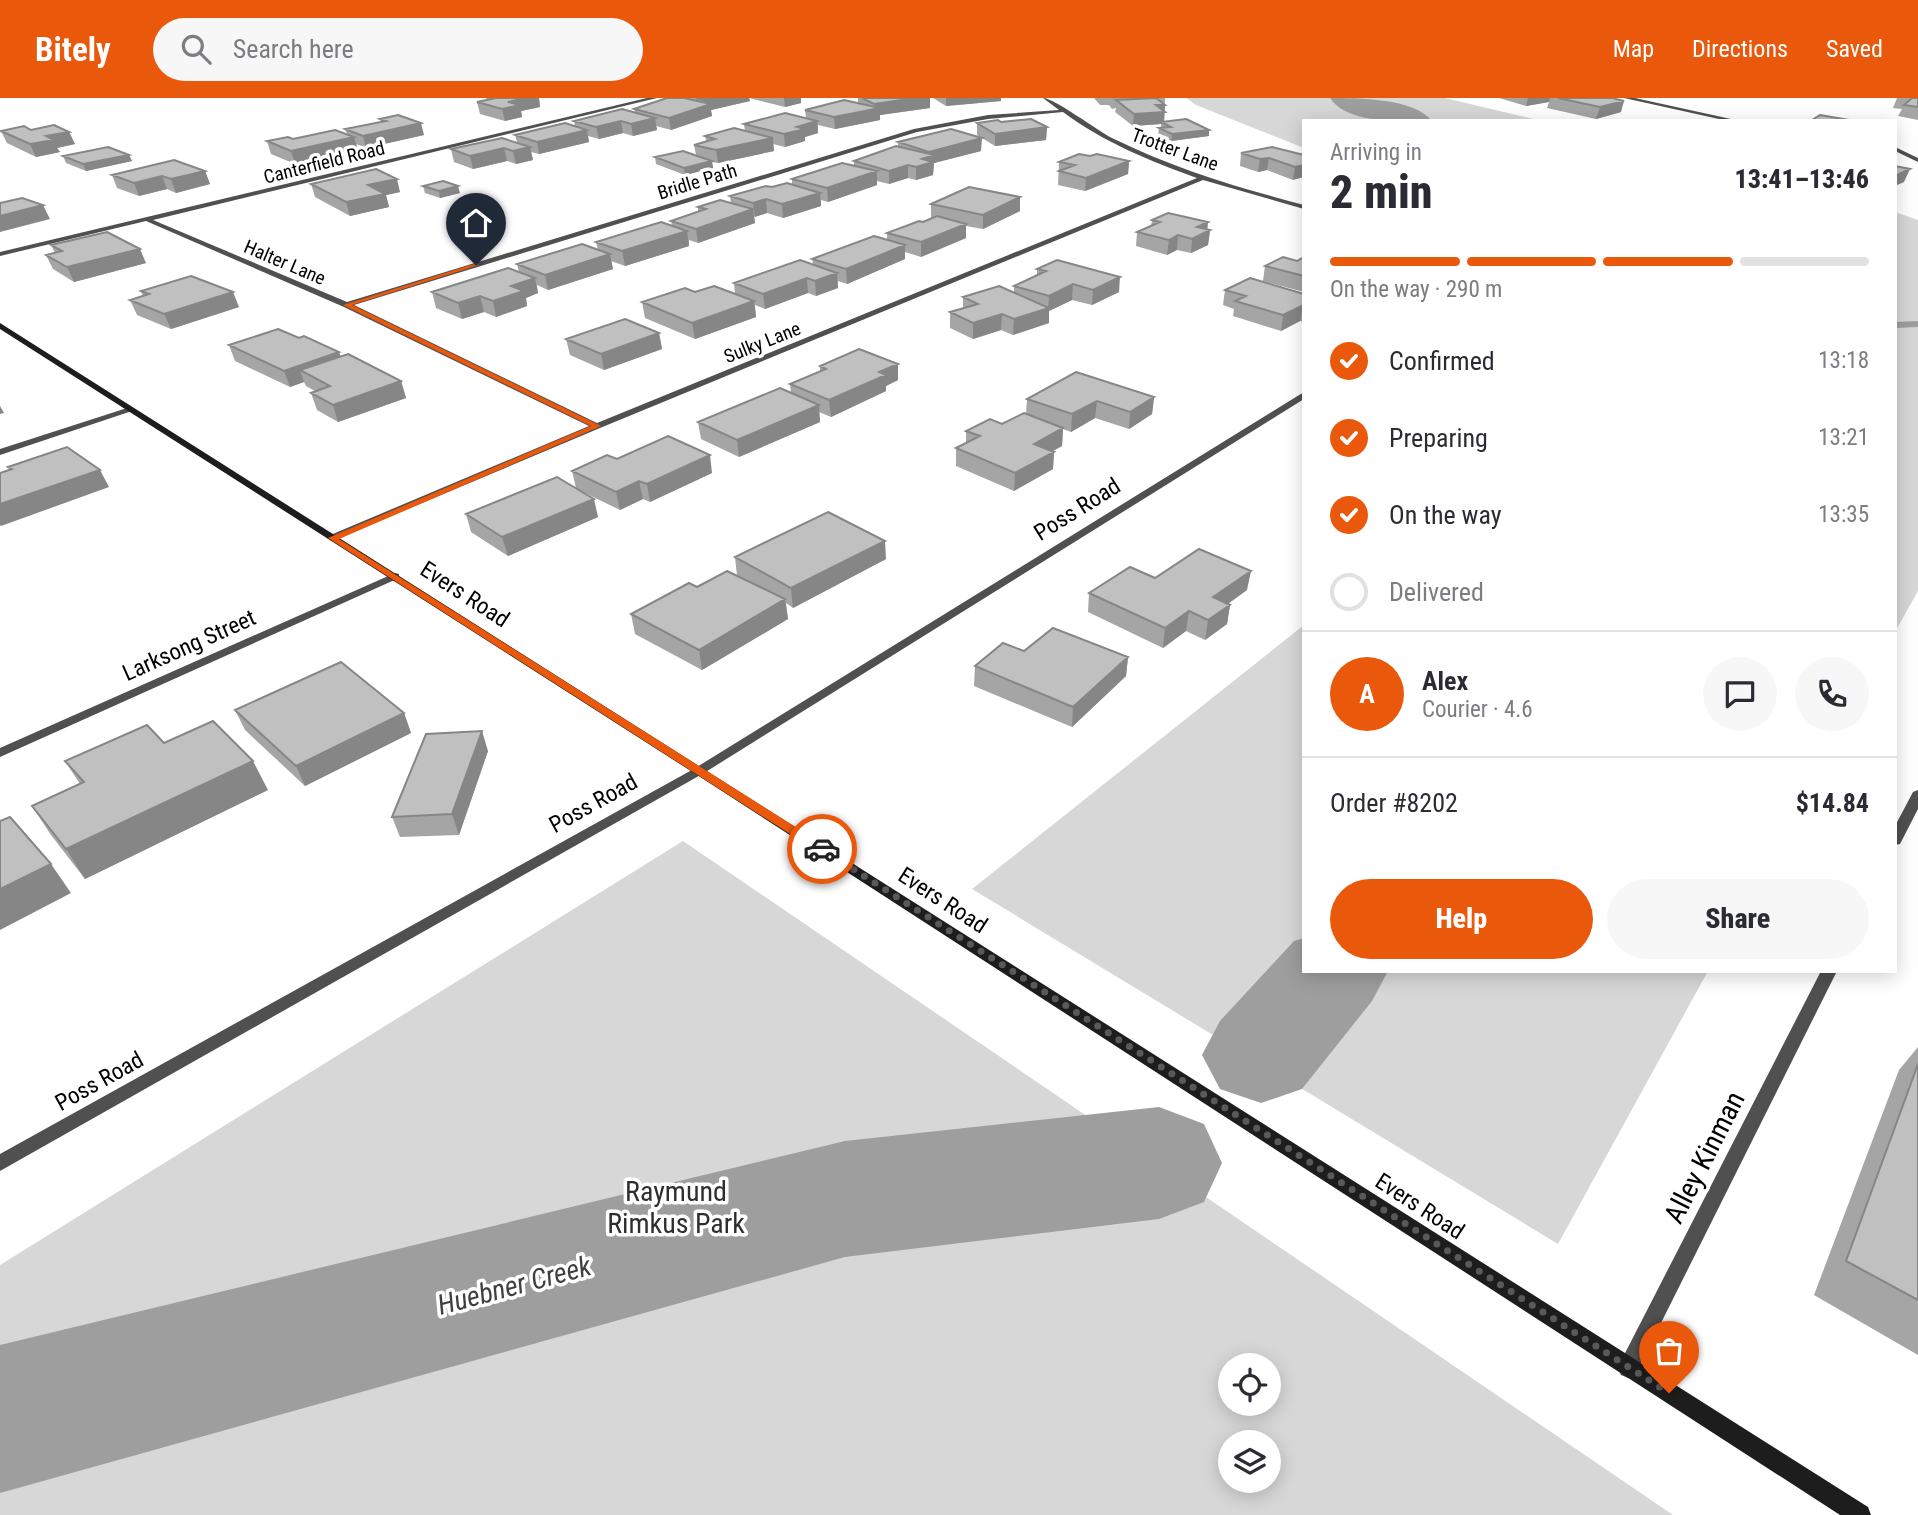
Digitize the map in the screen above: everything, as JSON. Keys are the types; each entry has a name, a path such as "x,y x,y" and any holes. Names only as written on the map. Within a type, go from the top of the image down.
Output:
{"main road":[{"name":"Evers Road","path":"0,325 699,769 1860,1515"}],"street":[{"name":"Canterfield Road","path":"0,254 654,98"},
{"name":"Trotter Lane","path":"1046,98 1090,130 1132,151 1205,177 1302,206"},
{"path":"1626,98 1727,119"},
{"name":"Bridle Path","path":"347,305 916,130 988,117 1062,111"},
{"path":"1897,148 1917,149"},
{"path":"1897,149 1918,160"},
{"name":"Sulky Lane","path":"332,538 597,426 1205,177"},
{"name":"Halter Lane","path":"149,220 347,305 597,426"},
{"name":"Poss Road","path":"0,1163 699,769 1302,396"},
{"path":"0,452 130,410"},
{"name":"Larksong Street","path":"0,753 395,576"},
{"path":"1897,836 1918,795"},
{"name":"Alley Kinman","path":"1628,1368 1828,973"}],"green space":[{"path":"1186,98 1445,98 1534,119 1302,119 1302,147 1196,105"},
{"path":"1897,213 1918,220 1918,591 1897,628"},
{"path":"1302,627 1302,973 1707,973 1558,1244 972,889"},
{"name":"Raymund Rimkus Park","path":"683,841 1673,1515 0,1515 0,1265"}],"building":[{"path":"496,98 525,98 508,102 520,105 502,109 477,102"},
{"path":"667,98 684,98 711,104 669,118 634,109"},
{"path":"862,98 916,98 874,104"},
{"path":"1156,98 1165,105 1156,105 1165,112 1134,114 1116,100"},
{"path":"1558,98 1612,98 1624,101 1600,107"},
{"path":"1912,98 1918,98 1918,107 1904,105"},
{"path":"844,100 880,108 834,117 805,110"},
{"path":"622,109 655,118 631,124 621,121 596,127 574,121"},
{"path":"785,113 817,121 797,127 805,129 784,134 744,124"},
{"path":"398,115 421,123 363,136 345,129 386,121 380,119"},
{"path":"1820,115 1843,119 1814,119"},
{"path":"1031,119 1047,127 995,134 977,123 998,120"},
{"path":"1186,119 1209,130 1172,134 1159,128 1171,127 1161,122"},
{"path":"565,123 587,130 537,142 515,135"},
{"path":"54,125 69,132 46,136 54,140 30,144 1,131 24,126 31,130"},
{"path":"734,128 773,138 716,150 694,145 715,139 705,136"},
{"path":"951,129 982,138 929,152 898,142"},
{"path":"335,130 354,137 291,151 267,141 288,137 293,139"},
{"path":"502,138 530,147 513,151 504,148 470,156 451,149"},
{"path":"896,146 934,155 922,159 933,162 889,171 854,161"},
{"path":"108,147 129,155 83,164 63,156"},
{"path":"1272,147 1302,154 1302,165 1295,167 1269,158 1260,159 1241,153"},
{"path":"683,151 712,161 684,168 655,157"},
{"path":"1079,154 1097,154 1129,161 1086,178 1059,171 1075,165 1059,162"},
{"path":"174,160 205,171 171,179 162,176 134,183 112,175"},
{"path":"842,163 877,171 827,188 792,179"},
{"path":"1897,166 1910,169 1897,175"},
{"path":"376,169 397,179 368,185 385,194 346,202 311,184"},
{"path":"443,181 458,186 439,191 423,186"},
{"path":"787,183 820,193 782,204 766,199 753,203 730,196 766,186"},
{"path":"969,187 1020,197 983,215 931,204"},
{"path":"22,198 43,205 0,216 0,203"},
{"path":"720,200 753,209 696,229 671,221 706,209 698,207"},
{"path":"1168,213 1208,222 1197,227 1210,230 1192,239 1178,235 1169,240 1137,232 1160,222 1152,220"},
{"path":"937,216 966,224 921,242 887,233 919,221 923,222"},
{"path":"661,222 687,231 622,251 596,242"},
{"path":"107,232 140,249 67,267 46,255 62,251 51,245"},
{"path":"874,236 905,245 846,269 812,259"},
{"path":"582,244 610,254 545,275 517,264"},
{"path":"1283,257 1297,261 1302,258 1302,275 1265,266"},
{"path":"800,260 837,273 815,281 807,278 763,294 734,283"},
{"path":"1057,260 1120,277 1093,290 1073,284 1049,296 1014,286 1046,271 1037,269"},
{"path":"508,268 535,278 511,286 524,291 493,301 480,296 458,303 432,292"},
{"path":"191,276 233,292 164,314 130,300 149,294 141,291"},
{"path":"1250,278 1302,293 1302,306 1283,315 1235,301 1246,296 1225,290"},
{"path":"714,286 754,301 692,323 642,302 685,288 695,292"},
{"path":"999,286 1049,308 1014,319 1002,314 973,323 950,312 978,304 963,297"},
{"path":"625,319 659,333 601,354 566,339"},
{"path":"278,329 299,338 304,336 339,352 284,371 229,345"},
{"path":"859,349 898,364 879,372 886,375 829,400 790,384 826,369 820,366"},
{"path":"348,354 401,381 333,405 311,393 330,386 300,370"},
{"path":"1076,372 1154,397 1130,412 1097,401 1072,414 1027,399"},
{"path":"780,388 819,405 737,440 698,422"},
{"path":"1024,413 1063,428 1034,444 1054,452 1015,473 956,448 980,436 966,431 990,419 1002,424"},
{"path":"668,436 710,455 647,484 639,481 616,492 572,471 607,455 617,459"},
{"path":"67,447 100,470 0,504 0,473 12,469 8,467"},
{"path":"557,477 594,499 502,537 466,514"},
{"path":"828,512 885,541 791,588 735,557"},
{"path":"1199,549 1251,571 1213,597 1230,605 1208,620 1189,611 1165,628 1089,593 1130,567 1155,578"},
{"path":"727,571 785,599 699,650 631,614 689,583 697,587"},
{"path":"1053,628 1128,657 1073,707 975,666 1003,643 1024,651"},
{"path":"341,662 404,713 296,766 235,710"},
{"path":"213,721 253,761 66,849 32,806 84,782 65,761 147,725 164,743"},
{"path":"482,731 452,814 392,817 426,734"},
{"path":"10,817 51,864 0,889 0,821"},
{"path":"1918,1064 1918,1300 1846,1261"}],"waterway":[{"name":"Huebner Creek","path":"1348,98 1407,119"},
{"path":"1897,325 1918,324"},
{"name":"Huebner Creek","path":"1261,1055 1331,973"},
{"name":"Huebner Creek","path":"0,1419 845,1199 1159,1163"}],"way so far":[{"path":"822,849 1669,1393"}],"route":[{"path":"476,265 347,305 597,426 332,538 822,849"}]}
